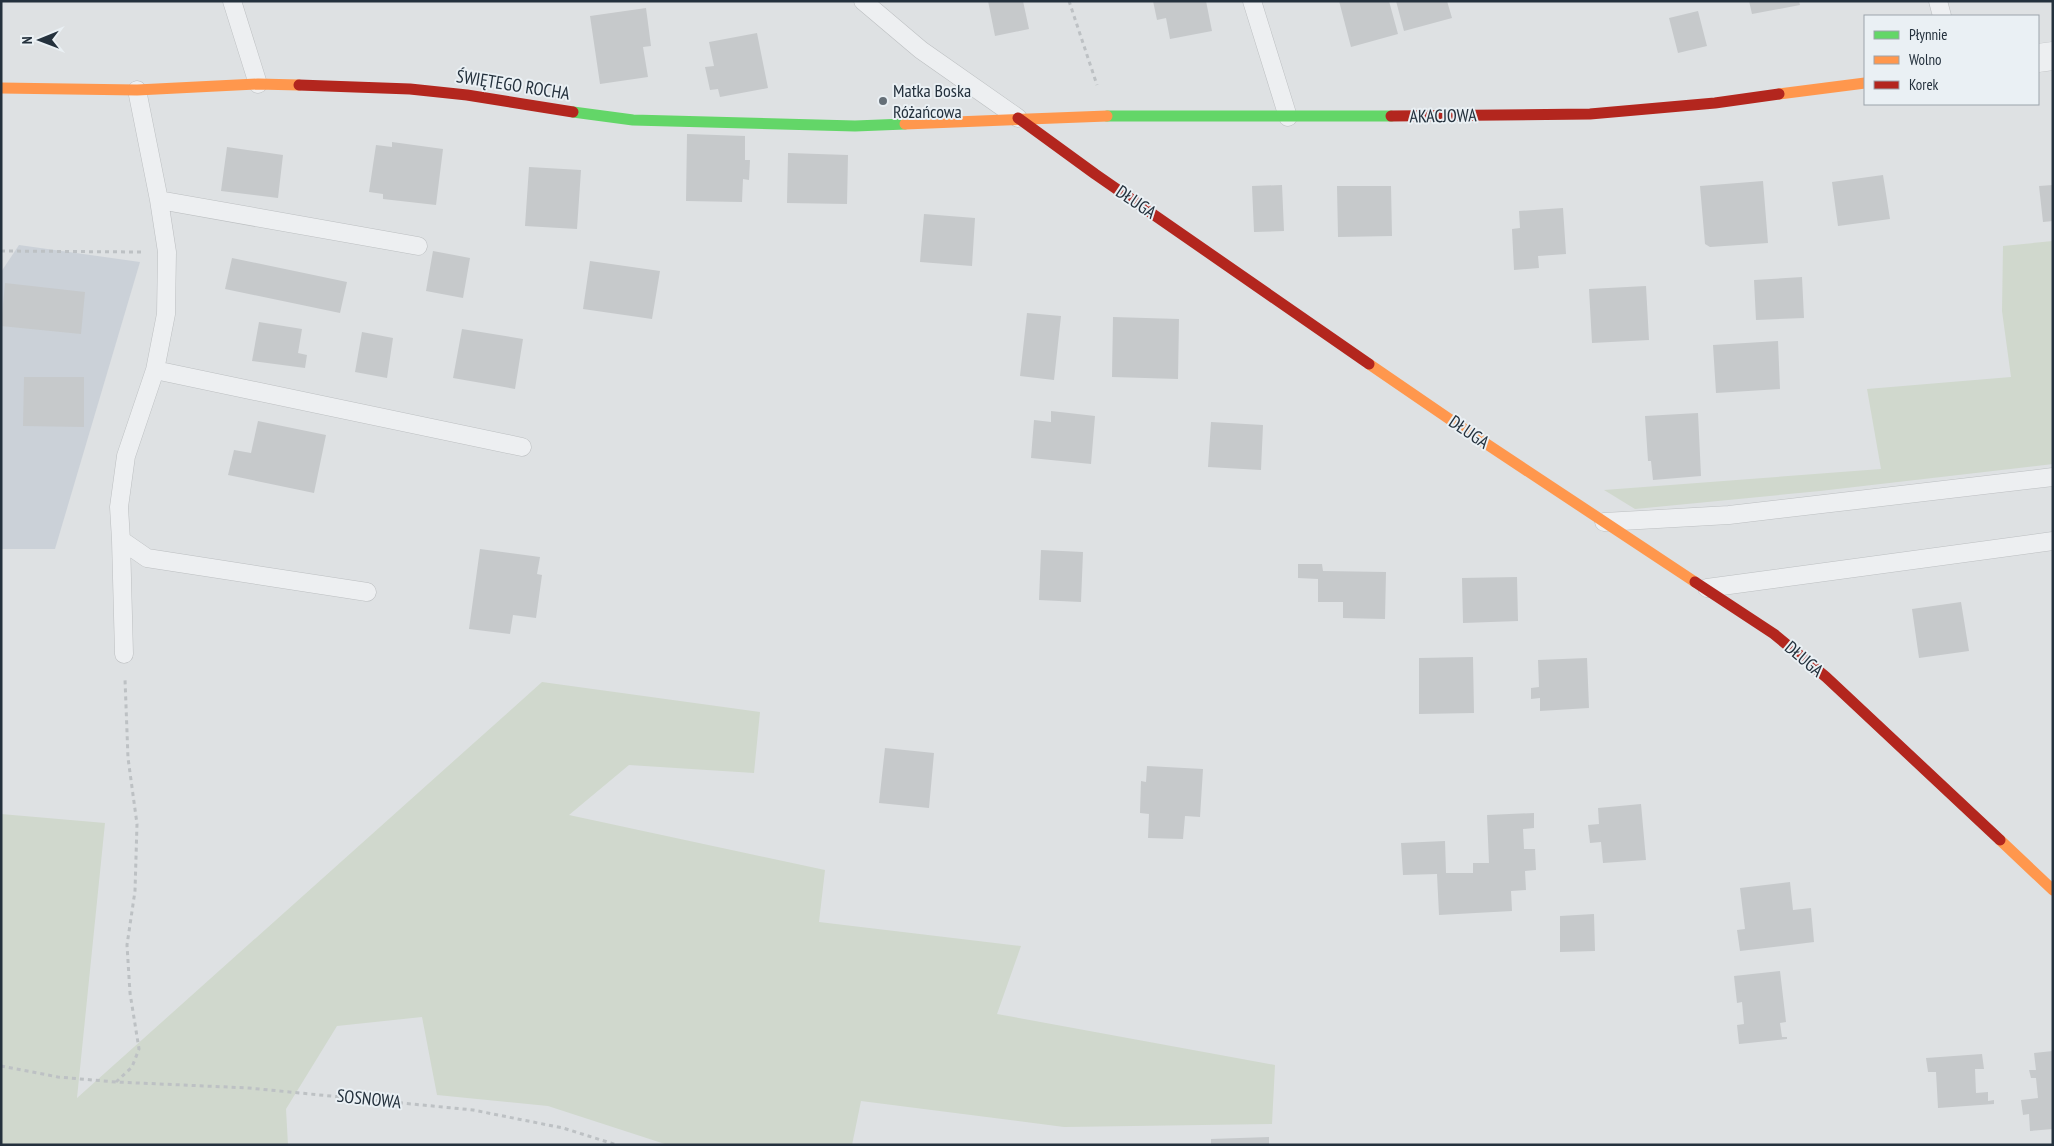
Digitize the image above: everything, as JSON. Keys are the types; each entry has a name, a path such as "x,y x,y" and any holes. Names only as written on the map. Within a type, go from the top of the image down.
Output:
{"street":[{"path":"2039,58 2053,56"},
{"name":"AKACJOWA","path":"1018,118 1590,114 1715,103 1864,83"},
{"name":"ŚWIĘTEGO ROCHA","path":"1,88 137,90 258,84 410,89 467,95 633,120 855,126 1018,118"},
{"name":"DŁUGA","path":"1018,118 1103,180 1461,426 1774,634 1826,677 2053,890"}],"lane":[{"path":"232,1 258,84"},
{"name":"DŁUGA","path":"863,1 921,50 1018,118"},
{"path":"1252,1 1288,117"},
{"path":"1938,1 1942,15"},
{"path":"124,654 119,507 126,456 155,370 166,314 167,252 159,200 137,90"},
{"path":"159,200 418,246"},
{"path":"155,370 522,447"},
{"path":"1603,522 1729,515 2053,477"},
{"path":"121,540 147,558 367,592"},
{"path":"1707,588 2053,541"}],"path":[{"path":"1069,1 1107,116"},
{"path":"1,251 167,252"},
{"path":"116,1082 132,1067 139,1050 130,993 127,945 135,891 137,824 128,758 124,654"},
{"name":"SOSNOWA","path":"1,1066 58,1077 116,1082 249,1088 473,1110 563,1128 618,1145"}],"shaded area":[{"path":"2053,241 2053,464 1820,491 1635,509 1604,490 1881,469 1867,389 2011,377 2002,311 2003,246"},
{"path":"19,245 140,262 55,549 1,549 1,272"},
{"path":"542,682 760,712 754,773 629,765 569,815 825,870 819,922 1021,946 997,1014 1275,1065 1272,1124 1064,1127 861,1101 852,1145 668,1145 548,1106 437,1095 422,1017 337,1026 286,1109 288,1145 1,1145 1,814 105,823 77,1098"}],"building":[{"path":"988,1 1023,1 1029,29 995,36"},
{"path":"1153,1 1206,1 1212,31 1170,39 1166,18 1157,20"},
{"path":"1339,1 1389,1 1398,34 1351,47"},
{"path":"1396,1 1447,1 1452,18 1404,31"},
{"path":"1749,1 1799,1 1800,5 1752,14"},
{"path":"646,8 651,46 643,47 648,77 600,84 590,16"},
{"path":"1698,11 1707,46 1678,53 1669,18"},
{"path":"757,33 768,88 720,97 718,89 710,90 705,67 714,66 709,42"},
{"path":"687,134 745,136 745,160 750,160 749,180 743,179 742,202 686,201"},
{"path":"392,142 443,149 436,205 383,199 383,194 369,192 376,145 392,147"},
{"path":"227,147 283,155 278,198 221,191"},
{"path":"788,153 848,155 847,204 787,203"},
{"path":"529,167 581,170 577,229 525,226"},
{"path":"1883,175 1890,219 1838,226 1832,182"},
{"path":"1763,181 1768,243 1710,247 1705,244 1700,186"},
{"path":"1282,185 1284,231 1254,232 1252,186"},
{"path":"2053,185 2053,221 2043,222 2039,186"},
{"path":"1337,186 1391,186 1392,236 1338,237"},
{"path":"1563,208 1566,254 1538,256 1539,268 1514,270 1512,229 1520,228 1519,211"},
{"path":"924,214 975,218 972,266 920,262"},
{"path":"433,251 470,258 463,298 426,291"},
{"path":"232,258 347,282 340,313 225,289"},
{"path":"590,261 660,271 652,319 583,309"},
{"path":"1802,277 1804,318 1756,320 1754,280"},
{"path":"5,283 85,292 81,334 1,326"},
{"path":"1646,286 1649,340 1592,343 1589,289"},
{"path":"1027,313 1061,316 1054,380 1020,376"},
{"path":"1113,317 1179,319 1178,379 1112,377"},
{"path":"259,322 302,329 298,353 307,355 305,368 252,361"},
{"path":"462,329 523,339 515,389 453,378"},
{"path":"362,332 393,338 387,378 355,372"},
{"path":"1778,341 1780,389 1716,393 1713,345"},
{"path":"24,377 84,377 84,427 23,426"},
{"path":"1051,411 1095,416 1091,464 1031,458 1034,420 1051,422"},
{"path":"1698,413 1701,476 1653,480 1651,461 1648,461 1645,416"},
{"path":"258,421 326,435 314,493 228,475 234,450 251,453"},
{"path":"1211,422 1263,425 1261,470 1208,467"},
{"path":"480,549 540,557 537,574 542,575 536,618 513,615 510,634 469,629"},
{"path":"1041,550 1083,552 1081,602 1039,600"},
{"path":"1298,564 1322,564 1323,571 1386,572 1385,619 1343,618 1343,602 1318,602 1318,579 1298,578"},
{"path":"1517,577 1518,621 1463,623 1462,578"},
{"path":"1961,602 1969,651 1919,658 1912,609"},
{"path":"1473,657 1474,713 1419,714 1419,658"},
{"path":"1587,658 1589,708 1540,711 1540,698 1531,699 1531,688 1539,687 1538,660"},
{"path":"885,748 934,753 929,808 879,803"},
{"path":"1147,766 1203,769 1200,817 1185,816 1183,839 1148,838 1149,814 1140,813 1141,781 1146,782"},
{"path":"1641,804 1646,860 1603,863 1601,842 1590,843 1588,825 1599,824 1598,808"},
{"path":"1534,813 1534,828 1523,829 1524,849 1535,849 1536,870 1525,871 1526,890 1511,891 1512,911 1439,915 1437,874 1403,875 1401,843 1445,841 1446,873 1473,873 1473,863 1489,863 1487,815"},
{"path":"1790,882 1793,910 1811,908 1814,942 1740,951 1737,930 1745,929 1740,888"},
{"path":"1594,914 1595,951 1560,952 1560,916"},
{"path":"1780,971 1786,1022 1780,1023 1782,1037 1787,1037 1787,1039 1739,1044 1737,1025 1744,1024 1742,1002 1737,1003 1734,976"},
{"path":"2053,1051 2053,1129 2030,1131 2029,1114 2023,1115 2021,1100 2038,1098 2036,1078 2031,1078 2029,1070 2036,1070 2034,1053"},
{"path":"1982,1054 1984,1069 1975,1069 1976,1093 1988,1092 1988,1101 1994,1100 1994,1104 1938,1108 1936,1072 1928,1072 1926,1058"},
{"path":"1269,1137 1269,1145 1211,1145 1211,1139"}],"traffic: fast":[{"path":"573,112 633,120 855,126 905,124"},
{"path":"1107,116 1391,116"}],"traffic: slow":[{"path":"1779,94 1864,83"},
{"path":"1,88 137,90 258,84 299,85"},
{"path":"905,124 1107,116"},
{"path":"1369,364 1695,582"},
{"path":"2000,840 2053,890"}],"traffic: jam":[{"path":"299,85 410,89 467,95 573,112"},
{"path":"1391,116 1590,114 1715,103 1779,94"},
{"path":"1018,118 1095,174 1369,364"},
{"path":"1695,582 1774,634 1826,677 2000,840"}],"place":[{"name":"Matka Boska Różańcowa","path":"883,101"}]}
